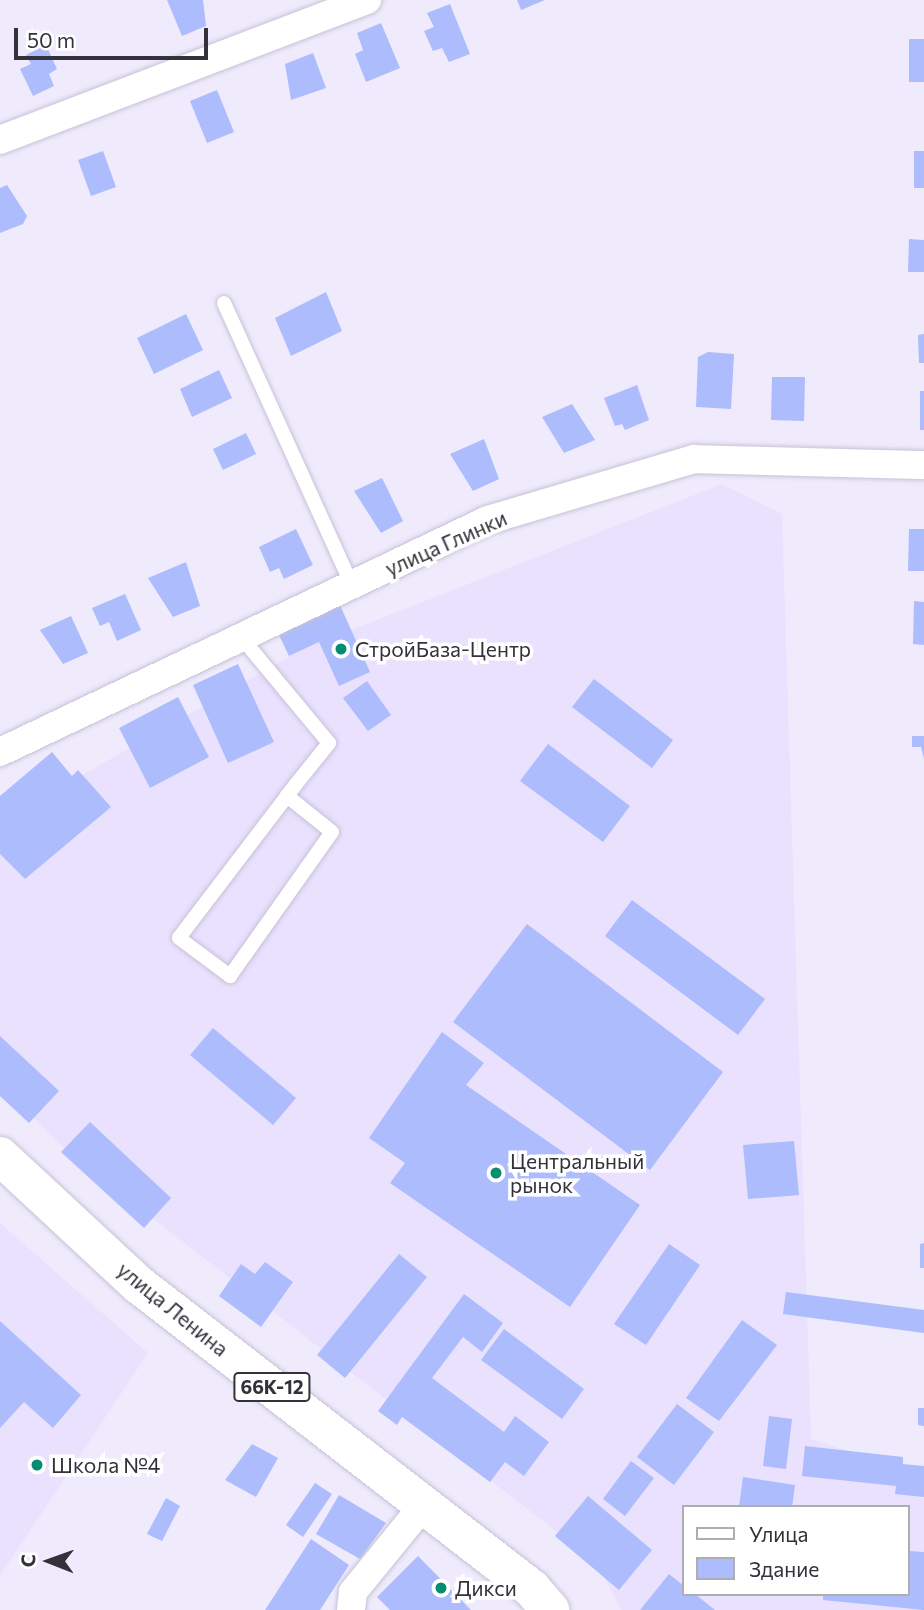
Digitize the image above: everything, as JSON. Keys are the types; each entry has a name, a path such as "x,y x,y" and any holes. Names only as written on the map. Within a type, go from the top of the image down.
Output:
{"main road":[{"name":"улица Ленина","path":"0,1156 139,1285 423,1506 550,1610"}],"street":[{"path":"0,140 367,0"},
{"name":"улица Глинки","path":"0,752 488,520 694,459 924,465"},
{"path":"351,1610 354,1592 423,1506"}],"lane":[{"path":"224,303 352,585"},
{"path":"242,637 329,743 287,796 180,938 230,976 332,832 287,796"}],"shaded area":[{"path":"722,484 782,514 811,1439 924,1476 924,1610 621,1610 597,1563 71,1155 0,1084 0,822 303,649"},
{"name":"Школа №4","path":"0,1223 148,1353 0,1576"}],"building":[{"path":"167,0 203,0 206,26 182,36"},
{"path":"517,0 545,0 521,10"},
{"path":"450,4 470,54 449,62 442,48 433,51 424,31 434,27 427,13"},
{"path":"381,23 400,68 366,82 355,54 363,50 357,33"},
{"path":"909,39 924,39 924,82 909,82"},
{"path":"46,45 57,69 49,74 54,86 33,96 20,69 31,64 26,55"},
{"path":"313,53 326,88 291,100 285,64"},
{"path":"217,90 234,132 207,143 190,101"},
{"path":"103,151 116,187 91,196 78,160"},
{"path":"914,151 924,151 924,188 914,188"},
{"path":"7,185 27,216 23,224 0,233 0,188"},
{"path":"909,239 924,240 924,272 908,272"},
{"path":"326,292 342,331 291,356 275,318"},
{"path":"186,314 203,350 154,374 137,338"},
{"path":"924,334 924,363 919,363 918,335"},
{"path":"708,352 734,354 731,409 696,407 698,357"},
{"path":"219,370 232,398 192,417 180,389"},
{"path":"772,377 805,377 804,421 771,420"},
{"path":"637,385 649,420 625,430 622,424 615,426 604,398"},
{"path":"920,391 924,391 924,430 920,430"},
{"path":"572,404 595,440 564,453 542,417"},
{"path":"246,433 256,454 223,470 213,449"},
{"path":"484,439 499,479 473,491 450,454"},
{"path":"382,478 403,521 381,533 354,491"},
{"path":"296,529 313,565 284,579 279,568 270,572 259,547"},
{"path":"909,529 924,529 924,571 908,571"},
{"path":"186,562 200,606 173,617 148,578"},
{"path":"125,594 141,630 117,641 109,622 100,626 92,608"},
{"path":"914,601 924,602 924,645 913,644"},
{"name":"СтройБаза-Центр","path":"340,605 370,672 339,686 319,642 289,656 278,633"},
{"path":"71,616 88,653 63,664 40,630"},
{"path":"238,664 274,742 228,763 193,685"},
{"path":"594,679 673,740 652,768 572,707"},
{"path":"367,681 391,715 368,731 343,698"},
{"path":"178,697 209,757 150,788 119,728"},
{"path":"912,736 924,736 924,759 921,747 912,747"},
{"path":"548,744 630,806 603,842 520,781"},
{"path":"52,752 72,776 78,770 111,807 25,879 0,854 0,796"},
{"path":"632,900 765,999 738,1035 605,936"},
{"name":"Центральный рынок","path":"527,924 723,1072 650,1170 453,1022"},
{"path":"213,1028 296,1098 273,1125 190,1055"},
{"name":"Центральный рынок","path":"442,1032 484,1063 466,1085 640,1205 570,1307 390,1183 405,1163 369,1138"},
{"path":"0,1036 59,1091 29,1123 0,1096"},
{"path":"90,1122 171,1198 144,1228 61,1152"},
{"path":"794,1141 799,1195 748,1199 743,1145"},
{"path":"924,1243 924,1268 920,1268 920,1244"},
{"path":"669,1244 700,1265 646,1345 614,1324"},
{"path":"399,1254 427,1277 345,1378 317,1355"},
{"path":"265,1262 293,1282 261,1327 219,1296 241,1264 255,1274"},
{"path":"786,1292 924,1310 924,1333 783,1314"},
{"path":"464,1294 503,1323 482,1352 463,1337 432,1378 504,1432 515,1416 549,1442 524,1476 505,1462 490,1482 402,1417 397,1425 378,1411"},
{"path":"742,1320 777,1345 719,1421 686,1398"},
{"name":"Школа №4","path":"0,1321 81,1395 53,1428 24,1402 0,1428"},
{"path":"504,1329 584,1389 562,1419 481,1360"},
{"path":"677,1404 714,1432 674,1485 637,1457"},
{"path":"918,1408 924,1408 924,1426 918,1425"},
{"path":"769,1416 792,1419 786,1469 763,1466"},
{"path":"252,1444 278,1458 256,1497 225,1480"},
{"path":"805,1446 903,1457 903,1464 924,1466 924,1497 895,1494 896,1486 802,1476"},
{"path":"631,1461 654,1478 625,1516 603,1499"},
{"path":"743,1477 795,1485 792,1505 739,1505"},
{"path":"315,1483 332,1494 303,1537 286,1525"},
{"path":"339,1495 386,1523 360,1559 316,1534"},
{"path":"588,1496 652,1550 619,1590 555,1536"},
{"path":"166,1498 180,1506 162,1541 147,1534"},
{"path":"311,1539 349,1565 320,1610 265,1610"},
{"path":"910,1551 924,1552 924,1610 823,1600 823,1596 910,1596"},
{"path":"418,1556 471,1610 390,1610 377,1597"},
{"path":"669,1574 682,1584 682,1596 698,1596 715,1610 640,1610"}],"place":[{"name":"СтройБаза-Центр","path":"341,649"},
{"name":"Центральный рынок","path":"496,1173"},
{"name":"Школа №4","path":"37,1465"},
{"name":"Дикси","path":"441,1588"}]}
